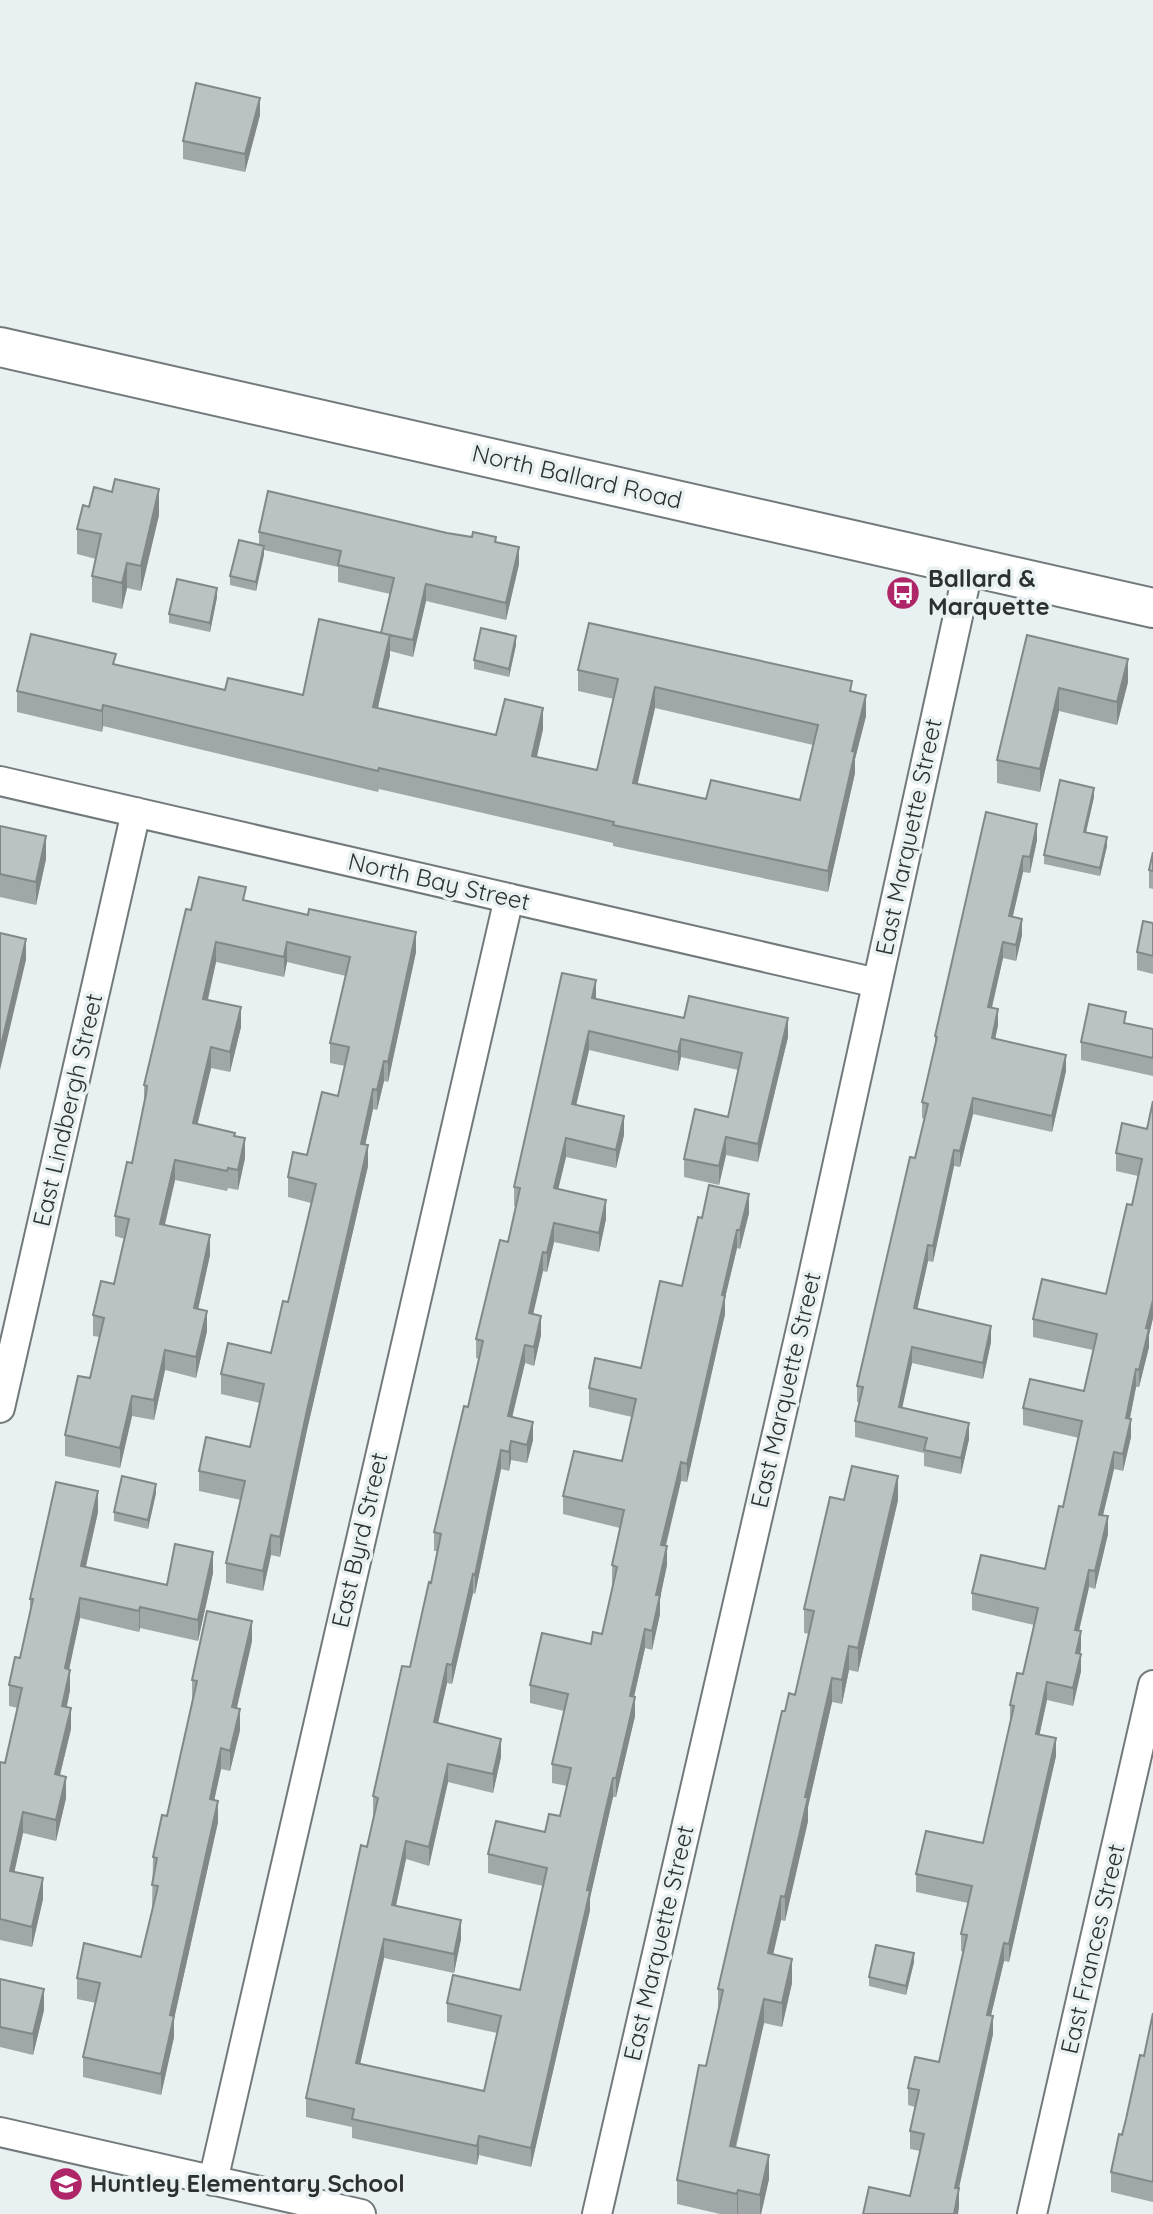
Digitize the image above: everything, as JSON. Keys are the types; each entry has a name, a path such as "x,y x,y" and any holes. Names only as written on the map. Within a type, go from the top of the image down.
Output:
{"main road":[{"name":"North Ballard Road","path":"0,347 1153,608"}],"street":[{"name":"East Marquette Street","path":"597,2214 807,1303 970,565"},
{"name":"North Bay Street","path":"0,781 877,983"},
{"name":"East Lindbergh Street","path":"0,1408 136,812"},
{"name":"East Byrd Street","path":"214,2181 509,898"},
{"name":"East Frances Street","path":"1032,2214 1153,1685"},
{"path":"0,2133 361,2214"}],"building":[{"path":"196,83 260,98 245,154 183,141"},
{"path":"115,479 159,489 141,566 127,563 122,583 92,576 101,534 77,529 83,505 89,507 94,487 112,492"},
{"path":"268,491 447,533 472,537 473,532 496,537 495,542 519,547 506,603 426,584 413,640 381,633 394,578 338,565 341,551 259,532"},
{"path":"239,540 264,546 256,582 230,576"},
{"path":"177,579 217,588 210,623 169,614"},
{"path":"319,619 390,635 373,707 496,735 505,699 543,708 532,756 597,770 618,679 578,670 589,623 852,681 850,691 866,695 828,871 613,825 614,822 379,768 378,771 103,705 102,711 17,691 31,634 116,654 113,664 225,690 228,678 303,695","holes":["655,687 818,725 800,800 711,780 706,799 633,783"]},
{"path":"481,628 516,636 509,669 474,660"},
{"path":"1027,635 1128,659 1117,702 1059,688 1040,769 997,760"},
{"path":"1060,780 1094,788 1084,832 1107,837 1100,868 1044,855"},
{"path":"986,812 1037,824 1030,857 1023,856 1009,916 1022,919 1016,945 1003,942 988,1007 998,1009 992,1038 1066,1055 1052,1116 973,1098 960,1151 954,1150 933,1246 928,1245 914,1308 991,1326 983,1363 912,1347 899,1407 969,1423 961,1458 924,1450 927,1438 855,1421 863,1387 857,1386 910,1157 915,1158 928,1104 922,1102 937,1037 935,1036"},
{"path":"0,826 46,836 36,882 0,874"},
{"path":"1153,852 1153,871 1149,870"},
{"path":"199,877 246,887 243,900 308,915 309,909 416,932 388,1062 384,1061 377,1090 373,1089 361,1144 368,1145 280,1537 271,1535 263,1571 226,1563 245,1481 199,1471 206,1437 250,1447 264,1384 221,1374 228,1343 271,1353 283,1301 288,1302 316,1184 288,1177 293,1152 307,1155 322,1092 338,1096 349,1047 330,1043 350,957 287,942 284,957 216,942 203,999 241,1007 230,1052 211,1047 193,1123 245,1138 238,1170 228,1168 227,1171 175,1160 160,1224 210,1235 194,1308 207,1311 196,1357 165,1350 154,1400 132,1396 120,1448 65,1435 78,1376 90,1378 104,1318 93,1315 101,1281 114,1284 129,1219 115,1216 127,1162 132,1163 146,1094 147,1086 144,1085 186,909 191,910"},
{"path":"1143,921 1153,923 1153,956 1137,952"},
{"path":"0,933 26,939 0,1050"},
{"path":"562,973 596,980 592,998 684,1018 689,996 788,1018 758,1144 726,1137 719,1166 684,1159 695,1109 728,1117 742,1053 681,1039 678,1052 589,1031 572,1104 624,1116 616,1150 566,1138 554,1188 606,1200 599,1233 554,1223 547,1253 543,1252 529,1313 541,1316 534,1347 525,1345 508,1416 533,1422 527,1445 511,1441 509,1452 501,1450 475,1575 473,1574 452,1665 447,1664 434,1722 501,1739 493,1774 448,1764 429,1847 406,1841 392,1905 461,1920 454,1954 384,1939 356,2063 484,2091 501,2016 447,2003 453,1975 520,1990 547,1868 488,1854 496,1821 545,1832 549,1814 560,1816 571,1768 552,1764 568,1694 530,1685 542,1633 591,1644 593,1632 602,1634 617,1567 612,1565 624,1510 563,1496 574,1451 622,1461 636,1399 589,1388 595,1358 641,1368 660,1281 682,1286 698,1217 702,1218 709,1185 749,1194 740,1230 737,1230 722,1295 725,1296 687,1464 681,1462 661,1545 667,1546 656,1595 660,1595 652,1631 645,1629 630,1696 635,1697 587,1890 590,1891 531,2148 479,2136 477,2146 352,2119 354,2109 306,2098 361,1845 367,1847 378,1798 373,1796 402,1666 410,1667 429,1582 431,1583 441,1534 434,1532 464,1406 468,1407 483,1341 476,1339 500,1240 508,1242 520,1188 514,1187"},
{"path":"1089,1004 1126,1012 1124,1023 1153,1029 1153,1058 1081,1042"},
{"path":"1153,1101 1153,1300 1146,1328 1149,1329 1139,1370 1136,1369 1126,1418 1131,1419 1123,1454 1114,1452 1099,1515 1108,1516 1095,1571 1089,1570 1075,1630 1081,1631 1076,1653 1081,1654 1073,1688 1047,1682 1036,1734 1056,1738 1009,1944 1004,1943 987,2015 993,2016 955,2188 959,2188 954,2214 863,2214 869,2187 910,2196 924,2134 910,2131 919,2090 908,2088 915,2057 939,2062 967,1935 961,1934 972,1886 916,1874 926,1831 983,1843 1014,1706 1010,1705 1017,1673 1023,1674 1038,1608 972,1593 981,1555 1045,1569 1059,1506 1063,1507 1082,1421 1023,1408 1030,1379 1084,1391 1097,1334 1033,1319 1042,1279 1106,1294 1127,1204 1132,1205 1142,1159 1116,1153 1122,1123 1147,1129"},
{"path":"852,1466 898,1476 858,1648 849,1646 842,1680 832,1678 785,1897 781,1896 768,1953 792,1959 782,2003 764,1999 730,2146 769,2155 760,2195 738,2190 737,2194 677,2180 699,2065 706,2066 723,1990 718,1989 782,1711 785,1711 789,1693 795,1695 814,1611 804,1609 830,1497 844,1500"},
{"path":"122,1476 156,1484 148,1520 114,1512"},
{"path":"56,1482 98,1491 81,1566 167,1585 175,1544 213,1552 198,1620 140,1607 139,1611 80,1598 65,1668 70,1670 62,1706 71,1708 55,1774 66,1777 56,1820 23,1812 10,1871 43,1878 32,1927 0,1919 0,1762 5,1763 22,1688 9,1685 15,1657 20,1658"},
{"path":"207,1611 252,1621 232,1707 240,1709 230,1751 221,1748 210,1799 218,1801 170,2015 174,2016 161,2074 83,2057 100,1983 77,1978 84,1943 141,1957 158,1886 152,1885 157,1858 153,1857 162,1815 167,1816 197,1681 192,1680"},
{"path":"876,1945 914,1953 906,1986 869,1977"},
{"path":"0,1979 44,1989 33,2034 0,2027"},
{"path":"1153,2013 1153,2182 1111,2172 1140,2055 1144,2056"}],"place":[{"name":"Ballard & Marquette","path":"903,593"},
{"name":"Huntley Elementary School","path":"66,2184"}]}
